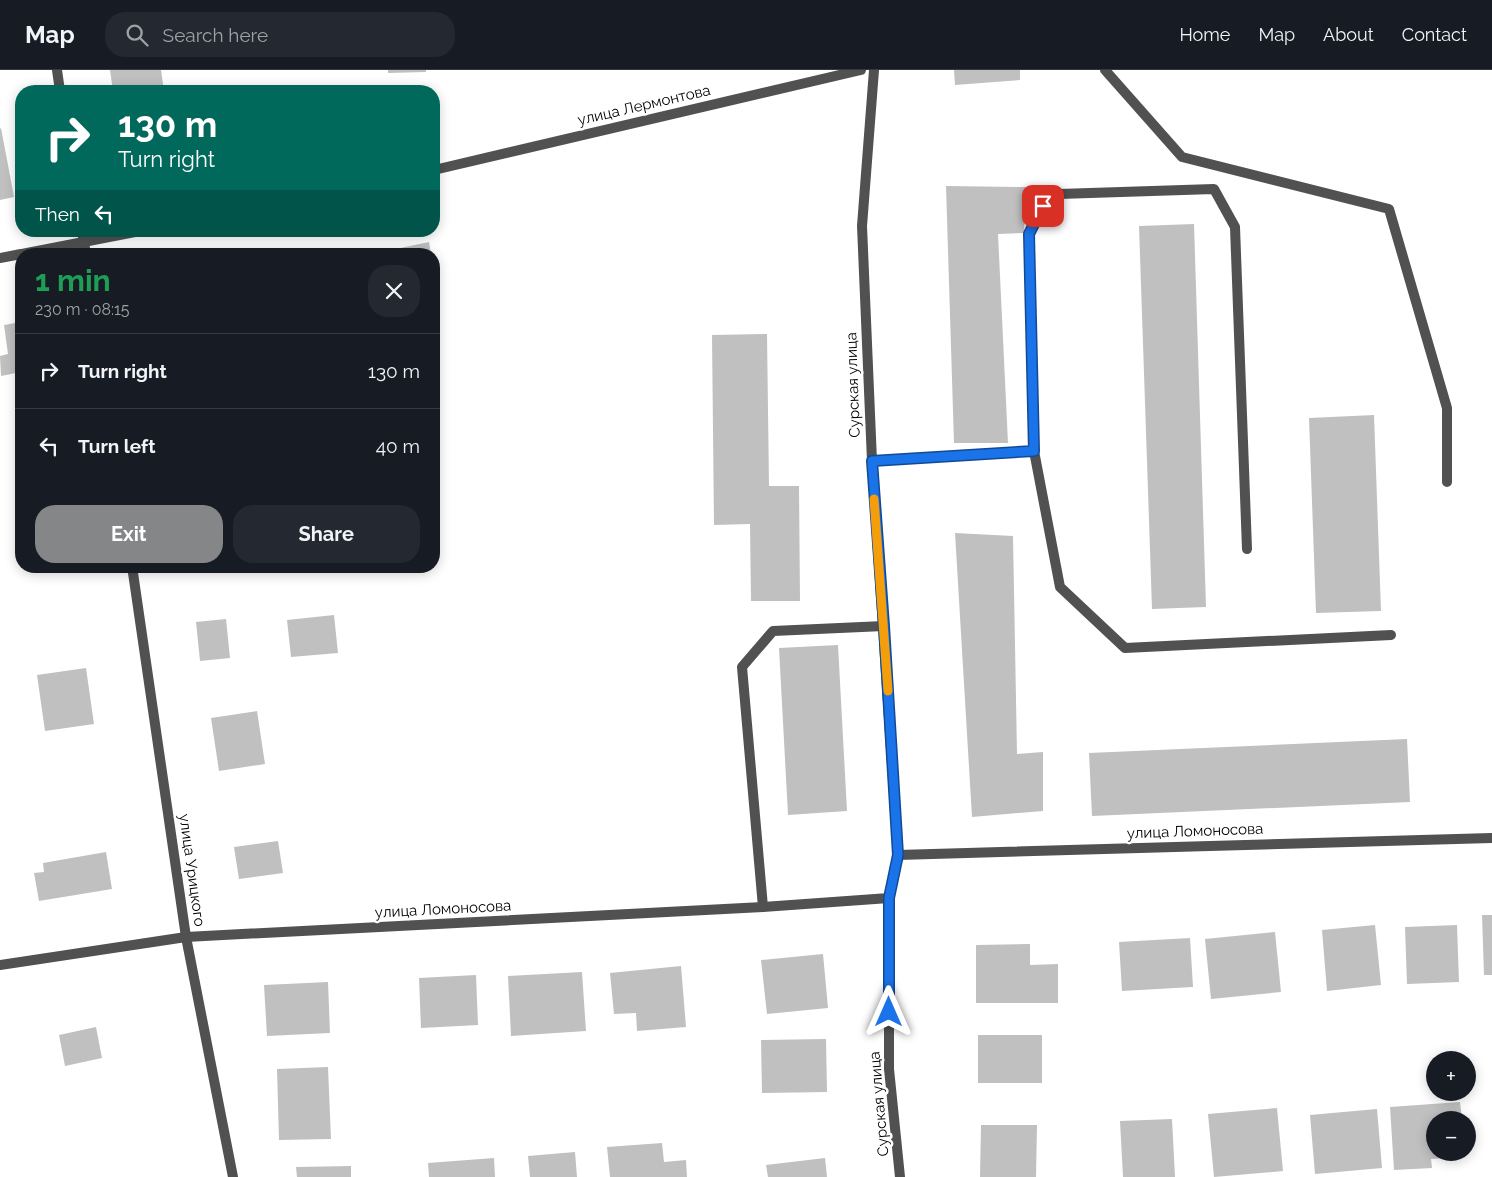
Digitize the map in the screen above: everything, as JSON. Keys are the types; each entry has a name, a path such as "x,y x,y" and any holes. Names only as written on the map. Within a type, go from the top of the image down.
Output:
{"street":[{"path":"56,70 59,85"},
{"name":"улица Лермонтова","path":"440,169 861,70"},
{"name":"Сурская улица","path":"874,70 862,226 872,461 898,855 889,898 889,1069 900,1177"},
{"path":"1105,70 1182,157 1390,209 1447,408 1447,482"},
{"path":"1247,549 1235,227 1214,189 1059,194 1043,206 1029,234 1034,451 1060,587 1125,648 1391,635"},
{"path":"85,248 121,237"},
{"path":"0,258 15,255"},
{"path":"872,461 1034,451"},
{"name":"улица Урицкого","path":"133,573 186,937 233,1177"},
{"path":"763,907 742,667 773,632 884,626"},
{"name":"улица Ломоносова","path":"898,855 1492,838"},
{"name":"улица Ломоносова","path":"0,965 186,937 763,907 889,898"}],"building":[{"path":"110,70 161,70 163,85 112,85"},
{"path":"388,70 426,70 426,72 388,73"},
{"path":"954,70 1020,70 1020,80 955,85"},
{"path":"0,129 14,197 0,200"},
{"path":"946,186 1026,187 1024,233 998,234 1008,443 954,443"},
{"path":"1194,224 1206,607 1152,609 1139,226"},
{"path":"429,242 430,248 400,248"},
{"path":"15,323 15,373 1,376 0,356 8,354 4,325"},
{"path":"767,334 769,486 799,486 800,601 751,601 750,524 714,525 712,335"},
{"path":"1374,415 1381,611 1316,613 1309,418"},
{"path":"955,533 1013,536 1017,754 1043,752 1043,811 972,817"},
{"path":"334,615 338,653 291,657 287,620"},
{"path":"226,619 230,658 200,661 196,622"},
{"path":"838,645 847,811 788,815 779,648"},
{"path":"86,668 94,724 45,731 37,675"},
{"path":"257,711 265,764 219,771 211,718"},
{"path":"1407,739 1410,802 1092,816 1089,753"},
{"path":"278,841 283,873 239,879 234,847"},
{"path":"106,852 112,889 39,901 34,873 44,872 43,863"},
{"path":"1482,915 1492,915 1492,975 1484,975"},
{"path":"1375,925 1381,985 1327,991 1322,930"},
{"path":"1457,925 1459,982 1407,984 1405,927"},
{"path":"1275,932 1281,992 1211,999 1205,939"},
{"path":"1190,938 1193,987 1122,991 1119,942"},
{"path":"1030,944 1030,965 1058,964 1058,1003 976,1003 976,945"},
{"path":"823,954 828,1008 767,1014 761,960"},
{"path":"681,966 686,1027 637,1031 636,1013 614,1014 610,973"},
{"path":"582,972 586,1031 511,1036 508,976"},
{"path":"476,975 478,1025 421,1028 419,978"},
{"path":"328,982 330,1033 267,1036 264,985"},
{"path":"96,1027 102,1058 65,1066 59,1035"},
{"path":"978,1035 1042,1035 1042,1083 978,1083"},
{"path":"826,1039 827,1092 762,1093 761,1040"},
{"path":"328,1067 331,1139 279,1140 277,1069"},
{"path":"1460,1102 1461,1111 1426,1111 1426,1161 1431,1161 1432,1168 1394,1170 1390,1107"},
{"path":"1277,1108 1283,1171 1214,1177 1208,1114"},
{"path":"1377,1109 1382,1168 1315,1174 1310,1115"},
{"path":"1172,1119 1175,1177 1123,1177 1120,1121"},
{"path":"981,1125 1037,1125 1036,1177 980,1177"},
{"path":"662,1143 664,1162 686,1160 687,1177 610,1177 607,1147"},
{"path":"575,1152 577,1177 530,1177 528,1156"},
{"path":"494,1158 495,1177 429,1177 428,1163"},
{"path":"825,1158 827,1177 768,1177 766,1165"},
{"path":"351,1166 351,1177 297,1177 296,1167"}],"slow traffic":[{"path":"874,499 888,691"}],"route":[{"path":"889,1012 889,898 898,855 872,461 1034,451 1029,234 1043,206"}]}
